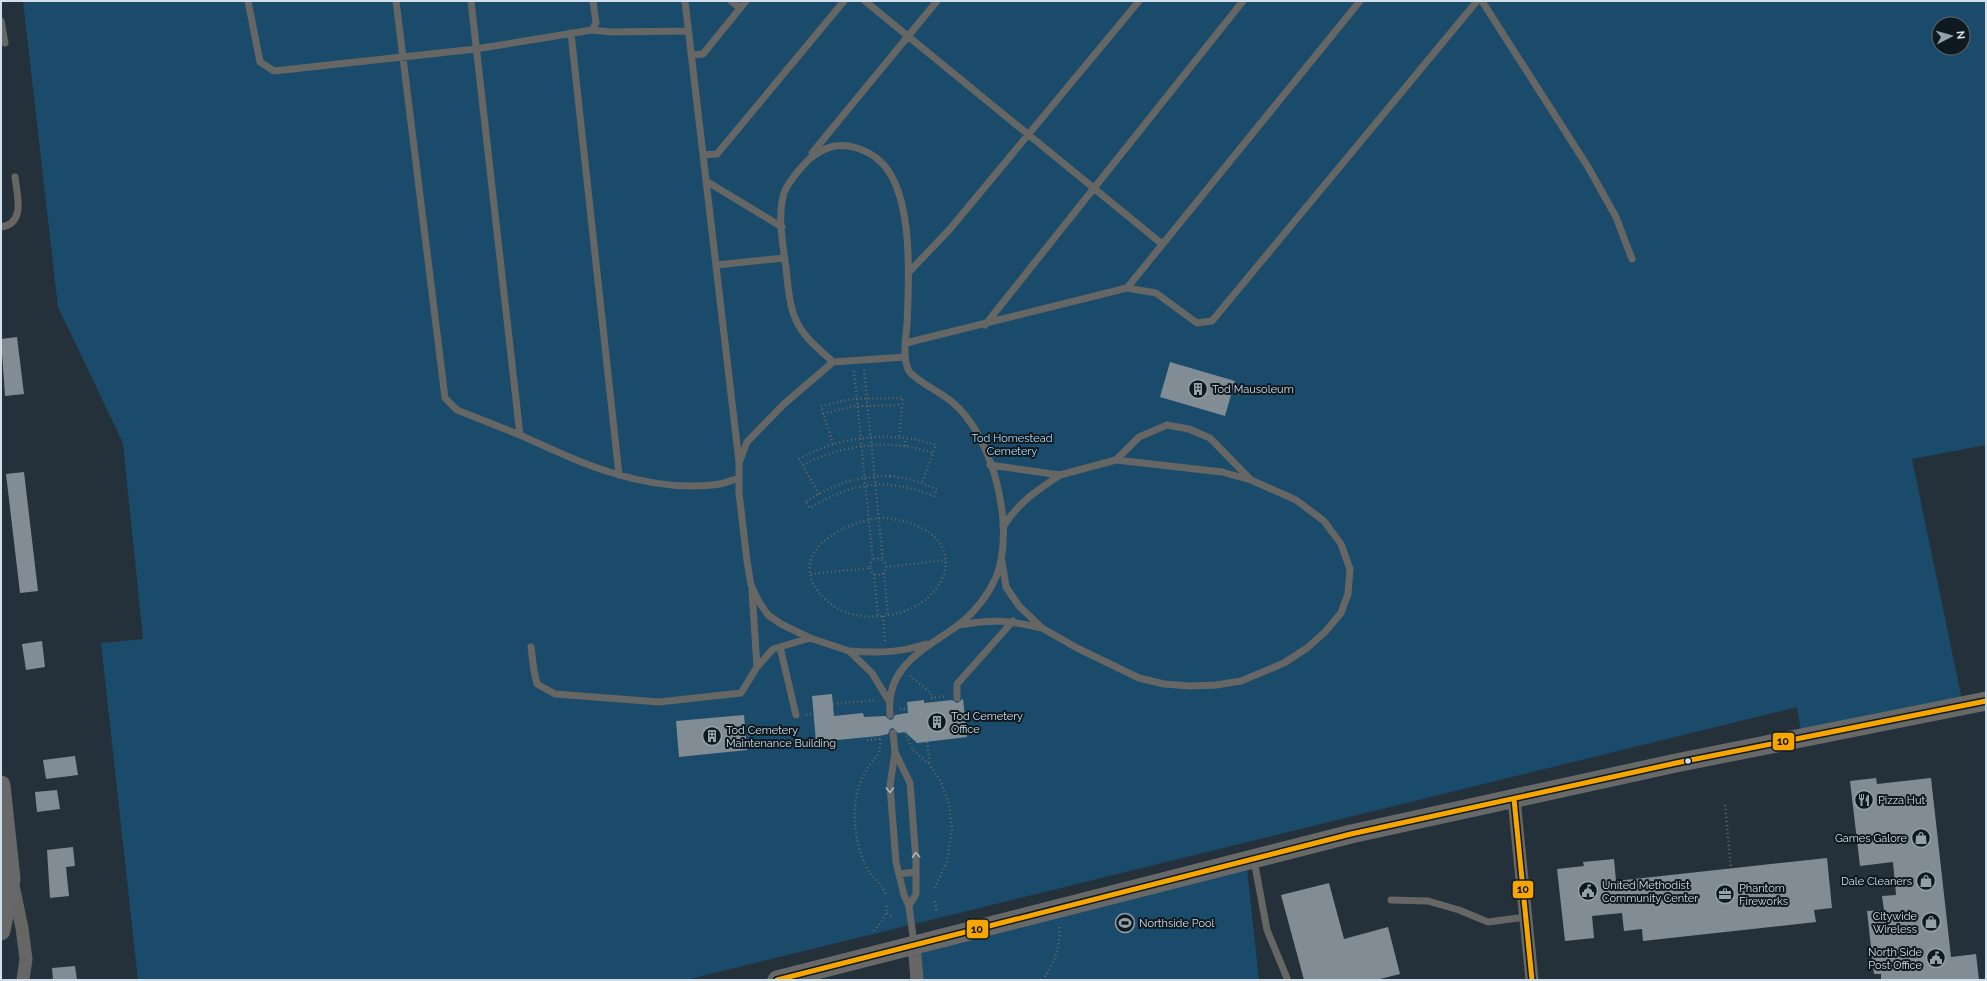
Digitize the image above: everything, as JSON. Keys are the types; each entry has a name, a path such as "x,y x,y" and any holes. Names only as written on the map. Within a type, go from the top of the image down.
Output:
{"main road":[{"path":"777,980 1057,907 1351,834 1676,763 1986,701"},
{"path":"1,785 11,879 1,931"}],"street":[{"path":"1514,798 1532,980"},
{"path":"11,879 22,928 26,959 23,980"},
{"path":"914,944 917,980"}],"lane":[{"path":"248,1 260,62 274,71 476,49 592,30 611,32 688,31"},
{"path":"396,1 404,56 445,398 457,410 520,435 579,462 619,475 649,483 684,486 714,485 739,478"},
{"path":"471,1 520,435"},
{"path":"592,30 596,23 593,1"},
{"path":"685,1 739,463 739,478 751,585 757,667"},
{"path":"731,1 740,8"},
{"path":"691,55 703,54 746,1"},
{"path":"703,155 716,154 844,1"},
{"path":"865,1 1162,244"},
{"path":"833,362 807,338 795,319 784,258 781,205 784,190 937,1"},
{"path":"910,272 950,229 1138,1"},
{"path":"985,325 1242,1"},
{"path":"1126,288 1360,1"},
{"path":"906,343 985,325 1126,288 1156,293 1197,323 1212,321 1477,1"},
{"path":"1482,1 1588,167 1616,217 1632,259"},
{"path":"1,21 5,43"},
{"path":"571,33 619,475"},
{"path":"807,160 819,152 836,146 850,146 868,152 884,163 896,180 900,194 910,272 905,357 910,371 953,402 972,424 983,445 1001,502 1003,527 1001,560 1006,587 1019,606 1042,628 1077,648 1139,678 1164,684 1216,686 1241,681 1284,663 1307,648 1325,632 1341,613 1348,594 1350,569 1341,544 1324,521 1296,500 1251,480 1222,472 1116,460 1060,475 1031,495 1014,510 1003,527"},
{"path":"1,227 8,226 15,220 19,207 15,177"},
{"path":"706,181 782,227"},
{"path":"716,265 784,258"},
{"path":"739,463 747,442 784,404 833,362 905,357"},
{"path":"1116,460 1139,438 1167,425 1189,429 1210,438 1251,480"},
{"path":"990,465 1060,475"},
{"path":"890,715 889,701 901,670 915,655 958,625 977,608 992,585 1001,560"},
{"path":"751,585 758,602 768,614 810,638 849,651 874,653 886,652 915,648 932,642"},
{"path":"958,625 987,620 1013,621 1042,628"},
{"path":"954,697 957,684 1013,621"},
{"path":"531,647 534,671 538,684 555,694 659,702 741,693 757,667 773,649 810,638"},
{"path":"780,647 796,715"},
{"path":"849,651 872,673 889,701"},
{"path":"893,733 895,752 890,786 896,862 904,895 909,906 914,944"},
{"path":"895,752 910,783 916,894 909,906"},
{"path":"1254,858 1267,930 1287,978"},
{"path":"899,874 916,872"},
{"path":"1391,900 1428,902 1458,910 1488,922 1526,917"}],"path":[{"path":"863,360 883,561 886,567 884,573 888,615"},
{"path":"853,361 873,561 870,568"},
{"path":"833,444 821,406 856,399 903,398 898,438"},
{"path":"824,414 857,406 902,405"},
{"path":"819,494 799,459 827,446 860,438 905,438 936,445 922,483"},
{"path":"904,446 905,438"},
{"path":"803,465 829,453 861,445 872,444 904,446 933,453"},
{"path":"827,446 829,453"},
{"path":"890,476 922,483 937,489 934,496 908,487 876,484 865,485 834,494 810,508 806,502 831,487 864,477 890,476"},
{"path":"908,487 910,480"},
{"path":"831,487 834,494"},
{"path":"879,518 901,519 917,525 930,533 941,545 946,560 945,572 941,584 932,596 920,605 883,616 854,615 840,610 828,602 817,591 811,579 810,567 813,556 820,544 834,533 848,525 868,519 879,518"},
{"path":"873,561 878,559 883,561"},
{"path":"886,567 946,560"},
{"path":"811,574 870,568"},
{"path":"870,568 874,574 878,616"},
{"path":"874,574 880,575 884,573"},
{"path":"883,616 886,652"},
{"path":"901,670 931,693 932,702"},
{"path":"931,698 954,697"},
{"path":"833,704 878,700 878,706"},
{"path":"904,714 904,709 908,708"},
{"path":"906,732 913,750 930,765 946,794 952,818 952,830 947,862 934,890"},
{"path":"882,734 878,757 865,773 856,796 855,825 862,858 868,870 886,895"},
{"path":"867,740 880,739"},
{"path":"927,742 930,765"},
{"path":"1725,805 1731,868"},
{"path":"935,901 937,913"},
{"path":"874,931 882,923 887,913 887,905"},
{"path":"1042,980 1057,955 1060,937 1057,907"},
{"path":"887,913 893,917"}],"green space":[{"name":"Tod Homestead Cemetery","path":"23,1 1986,1 1986,445 1912,459 1963,705 1802,738 1797,707 686,980 138,980 101,643 143,639 123,443 58,307"},
{"name":"Northside Pool","path":"1246,860 1259,980 917,980 914,944"}],"building":[{"path":"17,337 24,394 5,396 1,339"},
{"name":"Tod Mausoleum","path":"1170,362 1235,381 1225,416 1160,397"},
{"path":"24,472 38,591 20,593 6,474"},
{"path":"42,641 45,667 26,670 22,644"},
{"path":"832,694 834,716 863,713 864,717 885,716 890,720 893,719 895,715 908,713 907,702 924,700 924,703 952,700 957,703 963,699 967,737 917,743 905,732 898,733 893,728 890,729 888,734 879,736 816,742 812,696"},
{"name":"Tod Cemetery Maintenance Building","path":"744,715 747,750 679,757 676,721"},
{"path":"75,756 78,775 46,779 43,760"},
{"path":"1876,778 1877,784 1931,778 1951,957 1976,954 1979,980 1881,980 1881,974 1874,974 1867,911 1884,910 1882,896 1896,895 1893,862 1860,866 1850,781"},
{"path":"57,790 60,809 37,812 35,792"},
{"path":"73,847 75,866 66,867 69,896 50,898 47,850"},
{"name":"Phantom Fireworks","path":"1827,858 1832,908 1814,910 1816,922 1643,941 1642,929 1624,931 1622,913 1592,916 1594,938 1565,941 1557,869 1584,866 1583,862 1614,859 1616,881"},
{"path":"1329,883 1344,939 1388,927 1400,974 1376,980 1304,980 1281,895"},
{"path":"75,966 77,980 53,980 52,968"}],"transit line":[{"name":"10","path":"777,980 1351,834 1676,763 1986,701"},
{"name":"10","path":"1514,799 1532,980"}],"place":[{"name":"Tod Mausoleum","path":"1198,389"},
{"name":"Tod Cemetery Office","path":"937,722"},
{"name":"Tod Cemetery Maintenance Building","path":"712,736"},
{"name":"Pizza Hut","path":"1864,800"},
{"name":"Games Galore","path":"1921,838"},
{"name":"Dale Cleaners","path":"1926,881"},
{"name":"United Methodist Community Center","path":"1588,891"},
{"name":"Phantom Fireworks","path":"1725,894"},
{"name":"Citywide Wireless","path":"1931,922"},
{"name":"Northside Pool","path":"1125,923"},
{"name":"North Side Post Office","path":"1936,958"}]}
